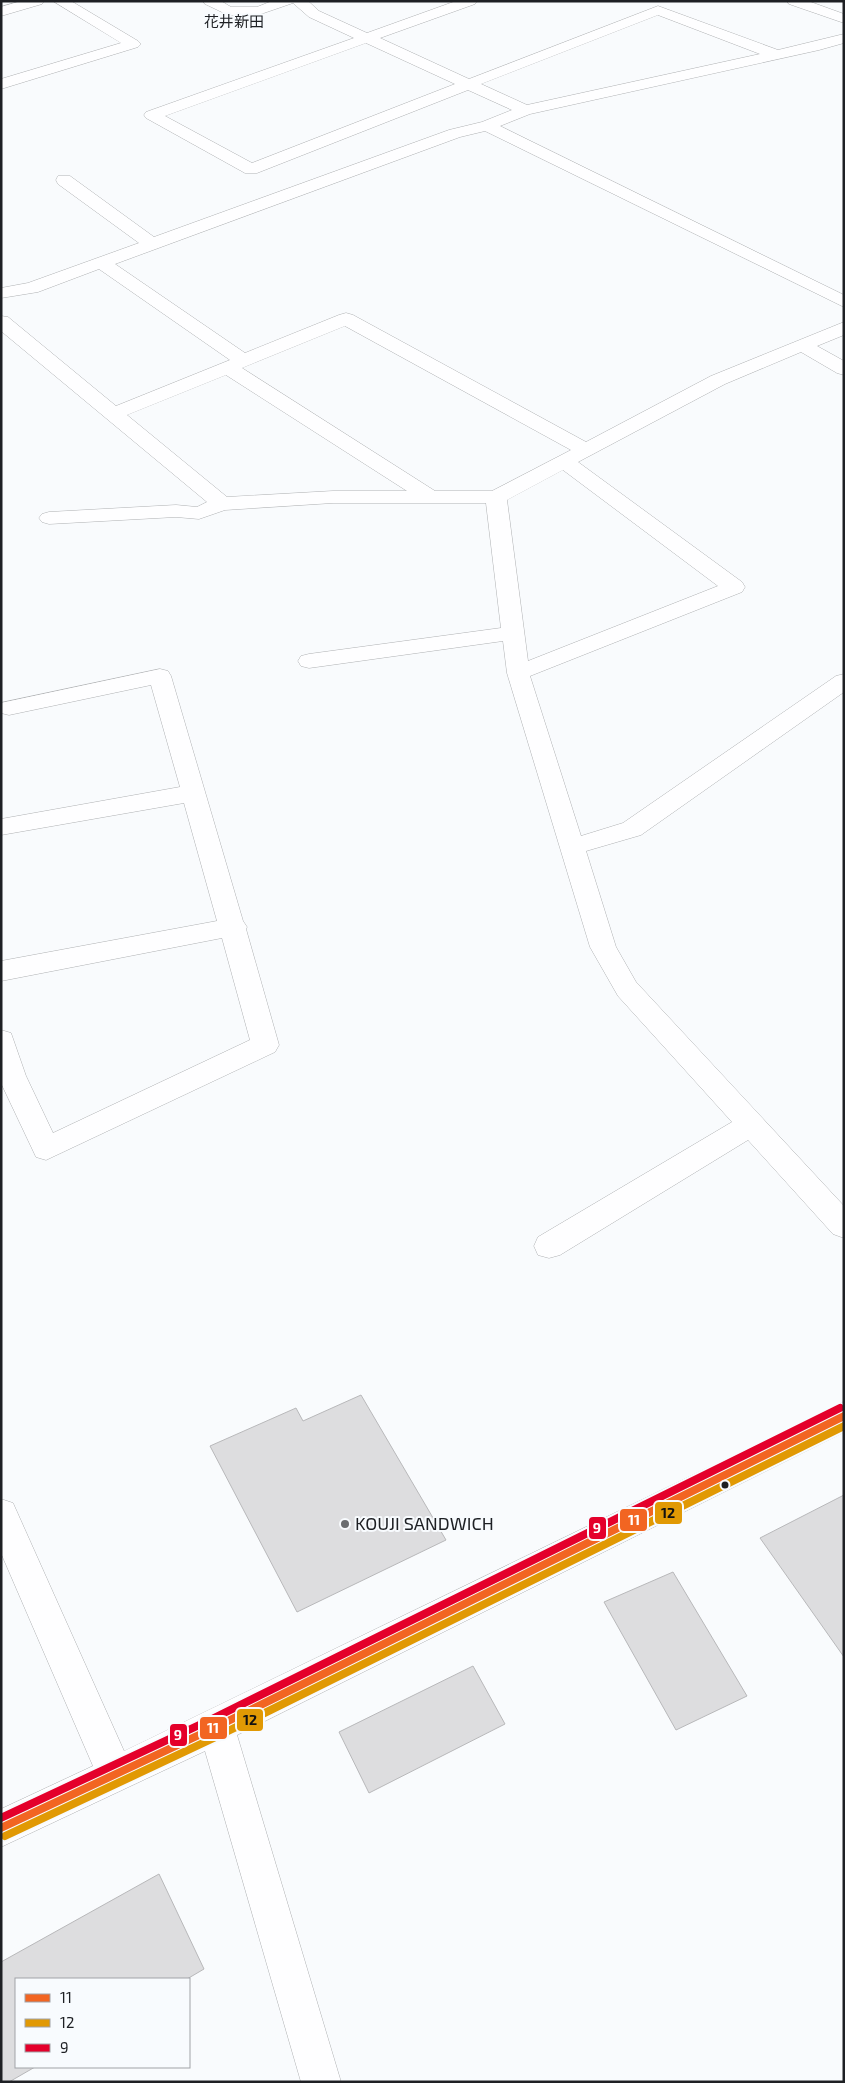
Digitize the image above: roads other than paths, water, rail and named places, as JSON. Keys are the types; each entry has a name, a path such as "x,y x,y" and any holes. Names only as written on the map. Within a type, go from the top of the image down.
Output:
{"street":[{"path":"1,12 37,1"},
{"path":"1,84 134,44 60,1"},
{"path":"210,1 228,11 258,11 287,1"},
{"path":"299,1 314,14 525,110"},
{"path":"470,1 369,39 152,115 251,169 658,10 776,55"},
{"path":"794,1 844,20"},
{"path":"1,293 32,288 455,133 487,126 525,110 776,55 844,38"},
{"path":"487,126 844,302"},
{"path":"64,180 152,243"},
{"path":"102,263 236,364 432,497"},
{"path":"113,414 346,319 586,450"},
{"path":"2,322 222,504"},
{"path":"49,518 176,511 199,513 222,504 333,498 496,497 566,462 718,380 844,328"},
{"path":"804,346 844,370"},
{"path":"518,673 734,587 566,462"},
{"path":"496,497 518,673 603,947 627,989 844,1226"},
{"path":"308,661 513,633"},
{"path":"1,1040 12,1076 46,1148 265,1045 234,927 160,676 9,708"},
{"path":"572,847 632,829 844,681"},
{"path":"1,827 193,793"},
{"path":"1,971 234,927"},
{"path":"549,1246 752,1124"},
{"path":"1,1828 216,1727 844,1416"},
{"path":"1,1514 116,1774"},
{"path":"216,1727 321,2082"}],"place":[{"name":"KOUJI SANDWICH","path":"345,1524"}],"district":[{"name":"花井新田","path":"234,22"}]}
